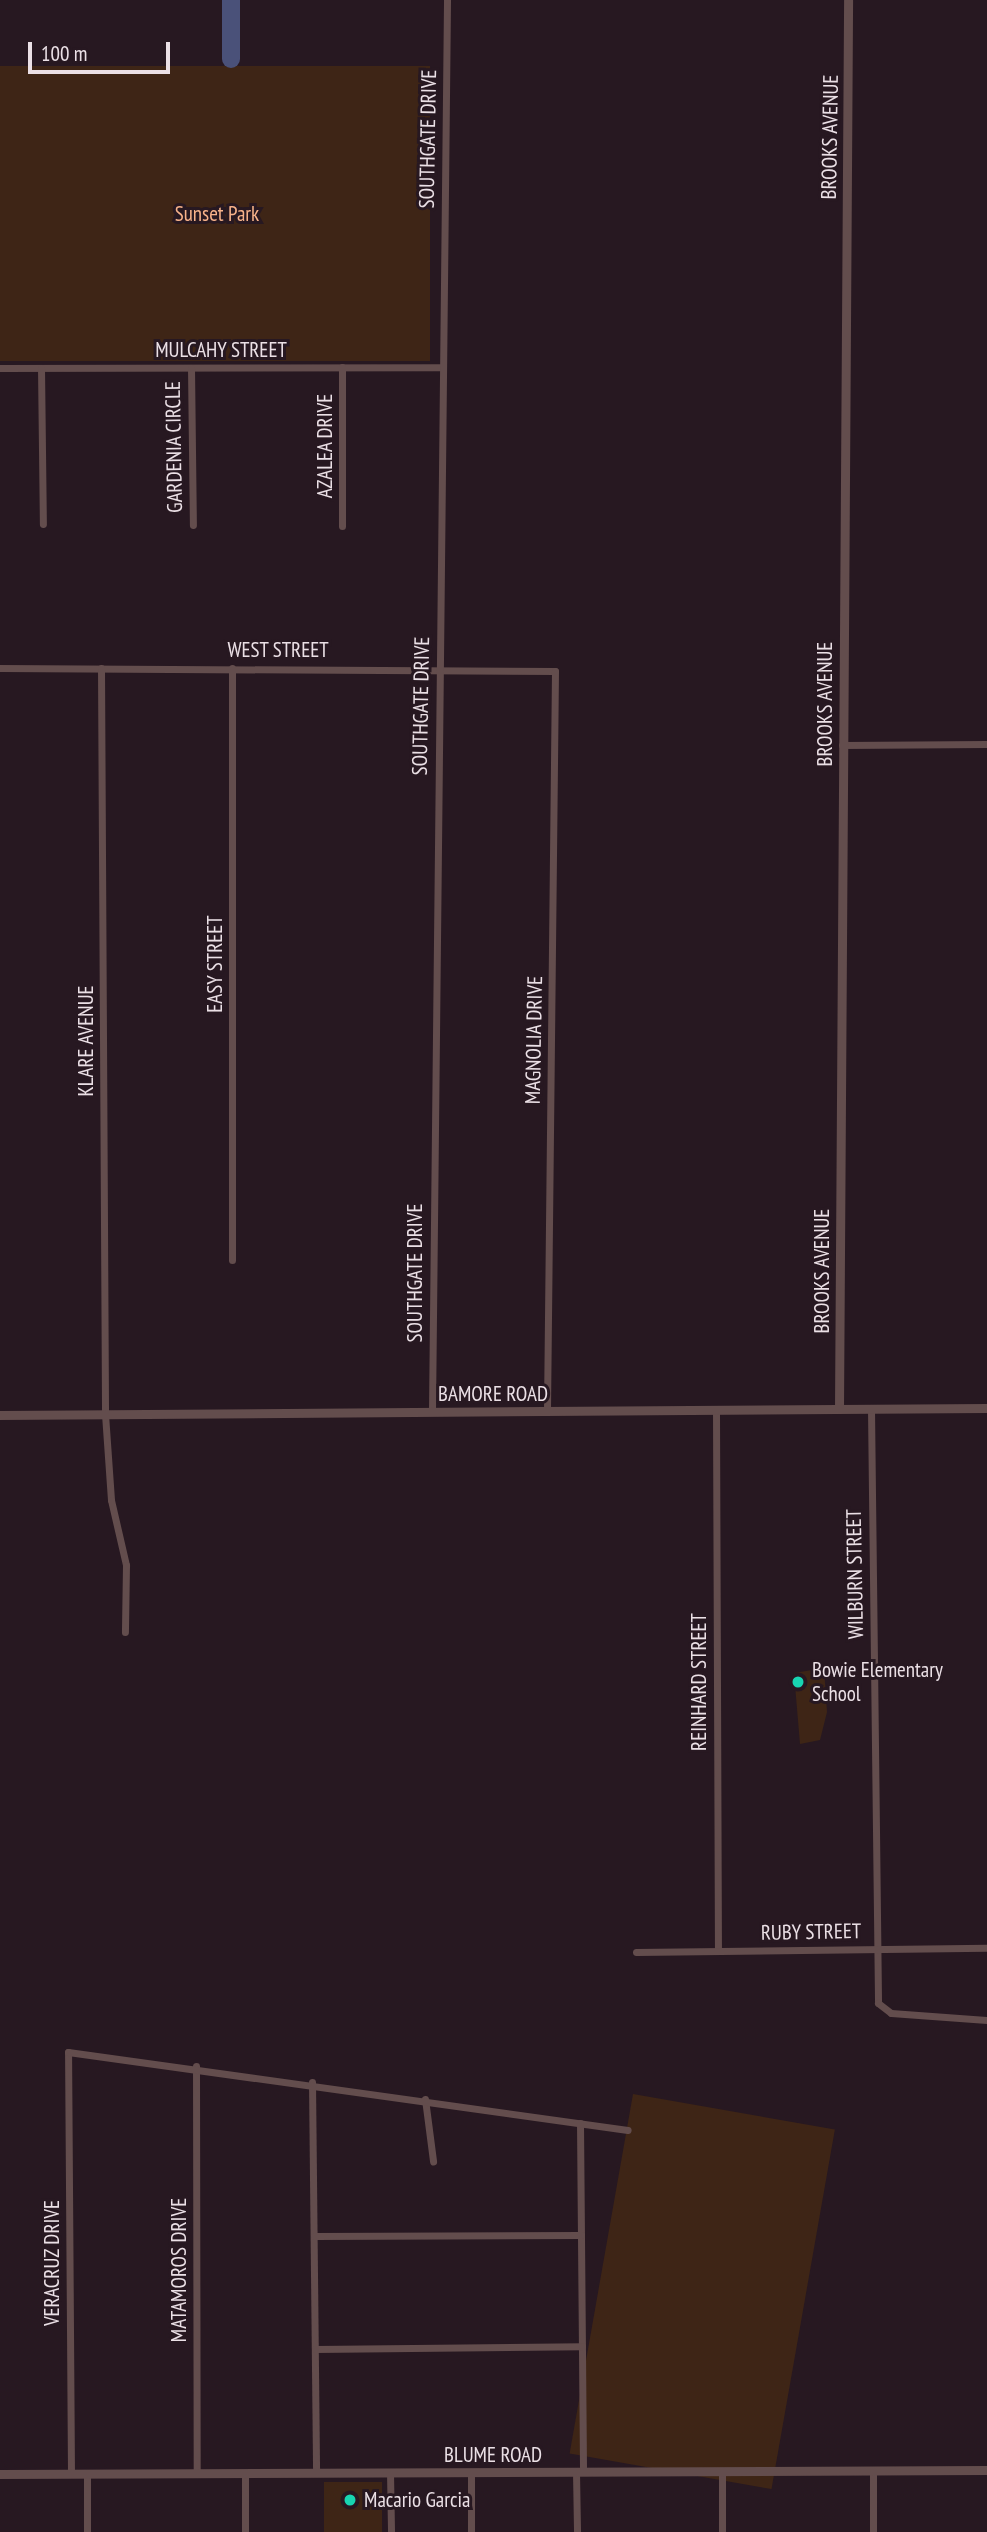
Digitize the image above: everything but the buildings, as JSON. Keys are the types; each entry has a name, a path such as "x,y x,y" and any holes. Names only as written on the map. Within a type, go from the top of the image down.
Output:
{"street":[{"name":"SOUTHGATE DRIVE","path":"432,1412 447,0"},
{"name":"BROOKS AVENUE","path":"839,1409 848,0"},
{"name":"AZALEA DRIVE","path":"342,367 342,526"},
{"name":"MULCAHY STREET","path":"0,368 442,367"},
{"path":"41,368 43,524"},
{"name":"GARDENIA CIRCLE","path":"191,368 193,526"},
{"name":"WEST STREET","path":"0,668 438,668 555,671"},
{"name":"KLARE AVENUE","path":"102,668 105,1414 111,1500 127,1565 125,1632"},
{"name":"EASY STREET","path":"232,1260 233,668"},
{"name":"MAGNOLIA DRIVE","path":"547,1410 555,671"},
{"path":"842,745 987,744"},
{"name":"BAMORE ROAD","path":"0,1415 987,1408"},
{"name":"WILBURN STREET","path":"870,1409 876,1991 884,2009 987,2020"},
{"name":"REINHARD STREET","path":"716,1412 718,1951"},
{"name":"RUBY STREET","path":"636,1952 987,1948"},
{"name":"VERACRUZ DRIVE","path":"71,2473 68,2052 196,2066"},
{"path":"196,2066 628,2130"},
{"name":"MATAMOROS DRIVE","path":"196,2066 197,2473"},
{"path":"312,2082 316,2472"},
{"path":"425,2099 433,2161"},
{"path":"577,2532 582,2346 580,2123"},
{"path":"314,2236 581,2235"},
{"path":"315,2349 582,2346"},
{"path":"873,2470 873,2532"},
{"name":"BLUME ROAD","path":"0,2474 987,2470"},
{"path":"722,2471 722,2532"},
{"path":"390,2472 391,2532"},
{"path":"471,2472 471,2532"},
{"path":"245,2473 245,2532"},
{"path":"87,2474 88,2532"}],"green space":[{"name":"Sunset Park","path":"0,66 430,66 430,361 0,361"},
{"path":"824,1668 827,1712 820,1740 800,1744 794,1673"},
{"path":"633,2094 835,2130 772,2489 570,2453"},
{"path":"324,2482 382,2482 382,2532 324,2532"}],"waterway":[{"path":"231,0 231,59"}],"place":[{"name":"Bowie Elementary School","path":"798,1682"},
{"name":"Macario Garcia","path":"350,2500"}]}
